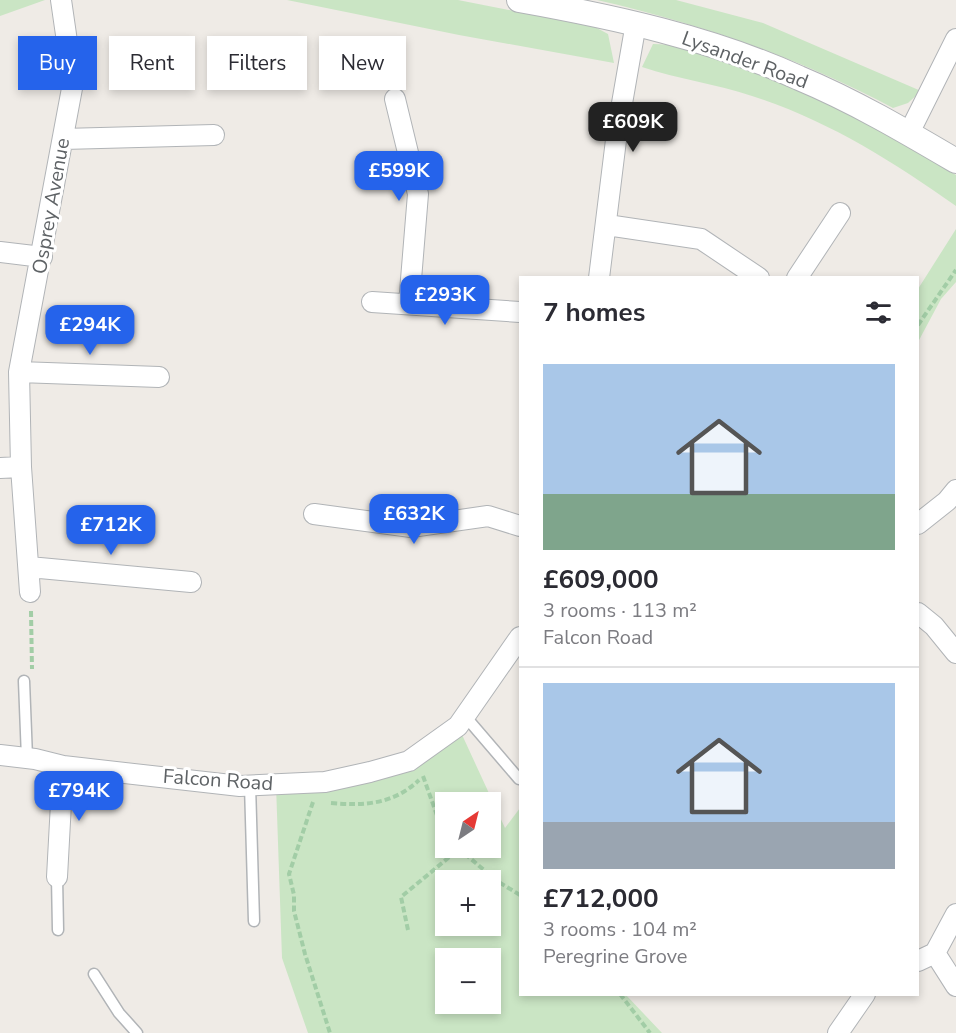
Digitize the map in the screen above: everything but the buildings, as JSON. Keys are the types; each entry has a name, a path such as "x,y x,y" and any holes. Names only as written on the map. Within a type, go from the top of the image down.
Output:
{"street":[{"name":"Osprey Avenue","path":"30,592 21,467 19,372 73,83 61,0"},
{"name":"Lysander Road","path":"519,0 636,23 750,59 798,77 909,133 956,161"},
{"path":"599,276 617,132 636,23"},
{"path":"909,133 956,39"},
{"path":"395,99 418,194 409,304"},
{"path":"63,139 214,135"},
{"path":"798,276 840,213"},
{"path":"607,225 701,239 756,276"},
{"path":"0,252 42,256"},
{"path":"372,302 519,312"},
{"path":"19,372 159,377"},
{"path":"0,468 21,467"},
{"path":"919,523 947,501 956,490"},
{"path":"314,514 411,527 488,516 519,526"},
{"path":"29,567 191,582"},
{"path":"919,614 934,626 956,653"},
{"name":"Falcon Road","path":"0,755 63,766 250,785 325,782 409,761 458,726 519,638"},
{"path":"57,877 63,766"},
{"path":"956,914 926,957 956,986"},
{"path":"838,1033 864,996"}],"lane":[{"path":"24,681 27,758"},
{"path":"465,716 519,779"},
{"path":"250,785 254,921"},
{"path":"57,877 58,930"},
{"path":"94,974 119,1013 136,1033"}],"path":[{"path":"919,324 956,270"},
{"path":"423,776 435,810"},
{"path":"315,799 289,874 294,895 294,911 302,943 330,1033"},
{"path":"408,930 401,897 446,858"},
{"path":"470,858 497,881 519,894"},
{"path":"622,996 650,1033"}],"green space":[{"path":"0,0 45,0 0,16"},
{"path":"287,0 458,0 595,27 608,34 614,63 459,35"},
{"path":"597,0 676,0 763,23 921,91 908,103 893,108 822,73 749,44 636,9"},
{"path":"653,44 693,50 733,63 835,107 883,132 956,175 956,206 908,173 858,143 807,117 738,92 642,67"},
{"path":"956,229 956,282 941,299 919,340 919,287"},
{"path":"458,726 488,792 435,792 435,858 501,858 501,819 505,828 519,809 519,996 627,996 662,1033 308,1033 282,958 276,785 364,773"}]}
